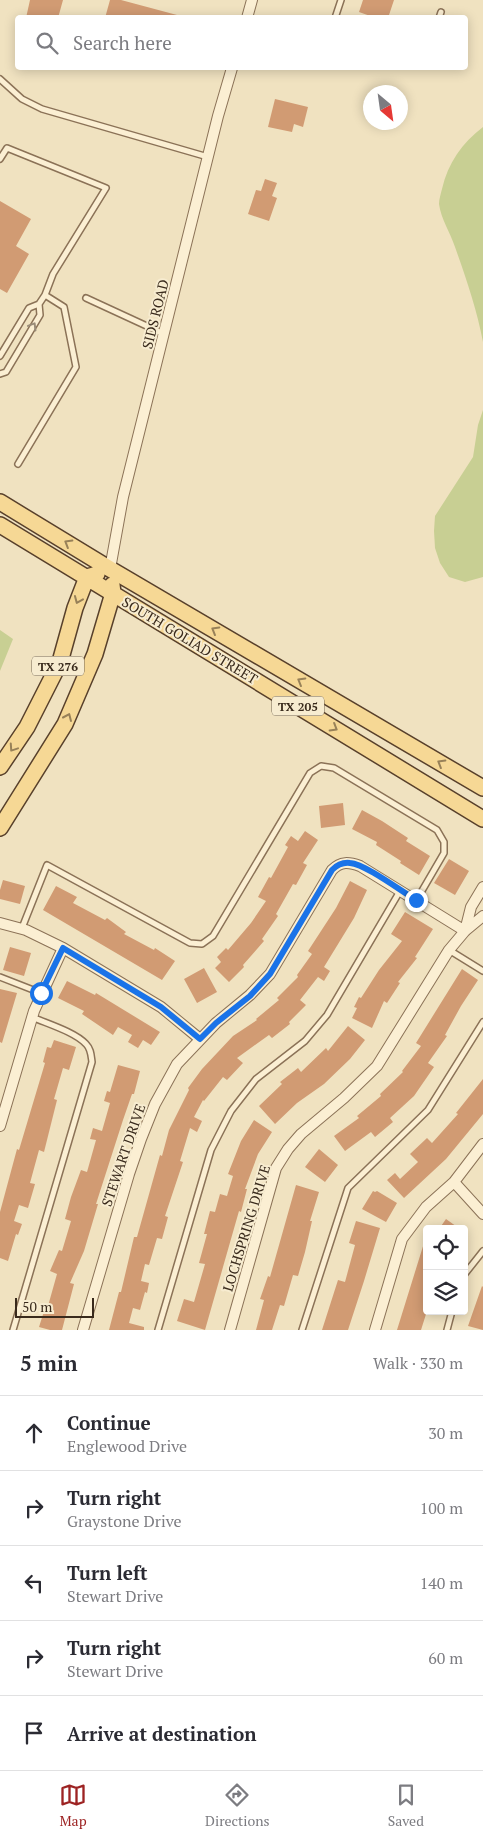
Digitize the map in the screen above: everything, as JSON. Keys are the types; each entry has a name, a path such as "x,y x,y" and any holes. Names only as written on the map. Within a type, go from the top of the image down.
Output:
{"main road":[{"name":"SOUTH GOLIAD STREET","path":"0,502 110,569 483,788"},
{"name":"SOUTH GOLIAD STREET","path":"0,525 483,819"},
{"path":"88,577 110,569"},
{"name":"TX 276","path":"0,828 65,724 95,654 113,593 110,569"},
{"name":"TX 276","path":"0,767 27,727 60,662 74,608 88,577"}],"street":[{"path":"249,15 252,0"},
{"name":"SIDS ROAD","path":"110,569 123,497 231,70"},
{"name":"STEWART DRIVE","path":"84,1330 140,1139 155,1104 177,1064 216,1023 250,996 270,974 332,870 338,864 349,862 360,866 465,931"},
{"name":"LOCHSPRING DRIVE","path":"465,931 471,908 483,887"},
{"name":"LOCHSPRING DRIVE","path":"230,1330 276,1168 288,1149 301,1134 344,1098 377,1066 448,950 465,931 483,916"},
{"path":"0,923 22,928 63,948 161,1007 200,1039"},
{"path":"0,1126 32,1017 41,993 63,948"},
{"path":"375,1330 402,1239 426,1207 454,1182 483,1144"},
{"path":"454,1182 483,1214"}],"lane":[{"path":"337,15 341,0"},
{"path":"0,79 22,99 42,108 208,157"},
{"path":"0,159 7,148 106,188 53,274 45,295 39,304 29,308 0,356"},
{"path":"18,464 76,367 64,307 45,295"},
{"path":"86,298 164,334"},
{"path":"0,374 6,372 40,315 39,304"},
{"path":"22,928 47,865 190,943 202,944 213,936 310,773 321,766 334,768 437,830 444,842 444,853 416,900"},
{"path":"158,1330 211,1150 231,1111 256,1079 305,1041 327,1015 400,890"},
{"path":"448,950 483,972"},
{"path":"0,977 41,993"},
{"path":"13,1330 92,1062 91,1051 86,1043 68,1032 32,1017"},
{"path":"302,1330 348,1188 428,1110 483,1022"},
{"path":"468,1270 483,1251"},
{"path":"447,1330 451,1315"}],"green space":[{"path":"483,127 483,342 467,282 439,204 452,162 462,147"},
{"path":"483,410 483,577 465,582 449,577 440,563 435,548 435,516 473,457 478,425"},
{"path":"0,630 13,639 0,671"}],"building":[{"path":"30,0 63,0 59,15 27,15"},
{"path":"110,0 121,0 177,15 106,15"},
{"path":"363,0 394,0 389,15 368,15 359,12"},
{"path":"275,99 308,107 303,127 294,124 292,132 268,127"},
{"path":"265,179 277,183 272,196 277,198 269,221 248,214 256,190 261,191"},
{"path":"0,201 31,219 16,246 29,254 7,293 0,289"},
{"path":"343,803 345,825 321,828 319,806"},
{"path":"362,810 408,838 406,841 430,856 419,875 376,845 377,842 352,829"},
{"path":"305,831 318,840 303,863 307,865 296,885 293,884 276,914 278,916 262,939 264,941 243,965 244,967 229,982 215,968 221,962 217,957 226,948 228,950 251,923 266,901 258,897 288,847 285,845 291,836 298,841"},
{"path":"449,859 469,871 455,895 434,883"},
{"path":"3,880 25,886 20,904 0,899"},
{"path":"350,881 367,890 354,918 324,967 330,971 324,981 318,977 300,1000 306,1005 289,1022 290,1024 272,1038 269,1035 237,1058 243,1063 227,1080 223,1077 203,1100 194,1117 202,1121 197,1132 190,1128 180,1161 183,1162 165,1216 168,1217 162,1239 157,1238 149,1265 145,1264 141,1281 149,1283 147,1293 145,1292 140,1310 133,1308 129,1323 144,1327 144,1330 109,1330 119,1292 121,1292 134,1237 137,1237 160,1155 162,1156 169,1130 189,1090 188,1088 202,1069 233,1036 257,1020 279,1000 277,998 298,977 297,975 312,954 308,951 336,908"},
{"path":"56,886 77,897 73,903 105,920 107,918 126,932 124,934 154,950 155,948 175,961 162,980 43,910"},
{"path":"405,912 433,929 415,957 417,958 398,982 400,983 387,1003 384,1001 372,1028 352,1018 357,1008 354,1007 359,997 361,998 379,970 402,941 391,934"},
{"path":"10,947 31,953 24,976 3,970"},
{"path":"204,968 217,992 197,1003 184,979"},
{"path":"462,969 478,980 461,1006 445,1035 447,1036 428,1063 434,1067 414,1096 390,1118 393,1122 375,1137 371,1132 345,1151 334,1136 359,1118 357,1116 381,1096 380,1094 403,1072 421,1046 416,1043"},
{"path":"67,981 95,995 96,993 160,1032 151,1045 143,1040 138,1048 128,1042 132,1035 118,1027 113,1035 82,1014 84,1011 58,998"},
{"path":"0,989 17,993 2,1043 0,1042"},
{"path":"348,1026 365,1040 350,1059 324,1084 297,1103 275,1124 259,1106 282,1084 280,1082 298,1068 301,1072 326,1048 328,1051"},
{"path":"54,1040 76,1047 69,1070 63,1068 54,1099 57,1100 44,1152 39,1150 30,1183 35,1184 28,1208 19,1205 14,1221 22,1224 18,1235 16,1234 8,1261 0,1258 0,1212 17,1149 19,1150 45,1063 43,1062 47,1047 51,1048"},
{"path":"118,1065 140,1071 134,1094 132,1094 123,1120 96,1204 98,1204 84,1251 70,1283 74,1284 62,1330 50,1330 39,1327 46,1305 48,1306 57,1274 50,1271 59,1250 62,1251 71,1221 65,1219 71,1197 81,1170 87,1172 96,1140 90,1139 93,1128 102,1131 110,1103 104,1101 107,1091 110,1092"},
{"path":"483,1079 483,1114 446,1159 404,1198 387,1180 395,1173 400,1179 418,1162 410,1154 427,1138 432,1143 458,1114 456,1113"},
{"path":"254,1120 272,1132 258,1154 245,1189 247,1189 241,1212 239,1211 205,1330 177,1321 184,1299 194,1302 205,1264 199,1263 207,1234 204,1234 210,1211 215,1212 220,1194 227,1196 233,1176 228,1174 241,1141"},
{"path":"319,1149 338,1165 325,1182 305,1167"},
{"path":"296,1185 319,1192 310,1221 312,1221 305,1252 298,1276 293,1275 284,1306 280,1305 272,1330 256,1330 264,1300 260,1299 268,1276 270,1277"},
{"path":"373,1191 377,1191 397,1203 386,1222 362,1209"},
{"path":"446,1219 454,1225 442,1225"},
{"path":"356,1221 380,1228 364,1281 348,1330 322,1330 338,1280 345,1282 355,1245 349,1243"},
{"path":"423,1246 423,1315 426,1315 421,1330 397,1330"},
{"path":"483,1287 483,1330 468,1326"}],"route":[{"path":"41,993 63,948 161,1007 200,1039 216,1023 250,996 270,974 332,870 338,864 349,862 360,866 416,900"}]}
